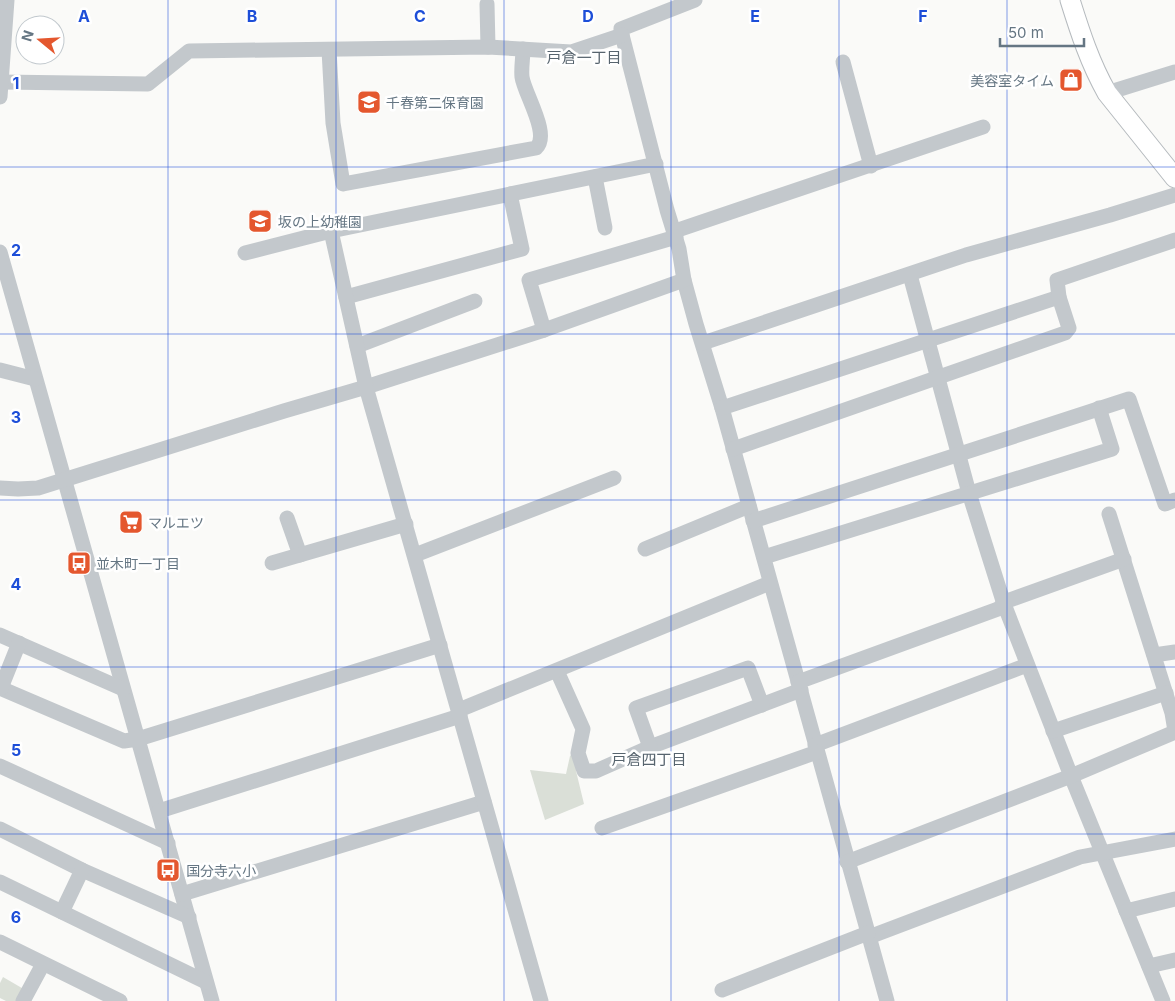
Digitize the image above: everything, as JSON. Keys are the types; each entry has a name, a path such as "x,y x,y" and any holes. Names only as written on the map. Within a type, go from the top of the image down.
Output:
{"main road":[{"path":"1073,1 1088,56 1107,93 1175,178"}],"street":[{"path":"6,0 0,89 148,84 188,51 488,47 571,52 622,35"},
{"path":"695,0 621,29 622,35 667,210 675,234 684,280 764,557 887,1001"},
{"path":"487,4 488,47"},
{"path":"329,50 333,123 343,184 536,148 540,145 541,140 536,116 522,78 523,49"},
{"path":"843,62 871,166"},
{"path":"1107,93 1175,72"},
{"path":"544,330 529,280 675,234 984,127"},
{"path":"245,253 331,231 656,164"},
{"path":"595,177 605,228"},
{"path":"346,296 522,249 510,194"},
{"path":"702,343 966,255 1110,215 1175,194"},
{"path":"331,231 366,387 541,1001"},
{"path":"733,448 1065,334 1068,328 1059,297 1057,280 1175,240"},
{"path":"0,252 212,1001"},
{"path":"910,275 969,493 1004,604 1071,776 1163,1001"},
{"path":"0,488 38,488 544,330 684,280"},
{"path":"722,408 1059,297"},
{"path":"357,346 476,301"},
{"path":"0,370 35,379"},
{"path":"753,521 1129,399 1165,504 1175,500"},
{"path":"764,557 1112,449 1099,408"},
{"path":"415,555 614,478"},
{"path":"645,549 749,506"},
{"path":"847,862 1071,776 1175,731 1166,693 1109,514"},
{"path":"287,518 300,555"},
{"path":"272,563 406,524"},
{"path":"557,670 583,729 578,753 584,771 596,771 650,747 762,705 799,686 998,609 1008,601 1124,559"},
{"path":"159,811 459,713 557,670 770,583"},
{"path":"0,635 123,689"},
{"path":"19,644 1,688 124,741 138,739 440,645"},
{"path":"1154,655 1175,652"},
{"path":"602,828 816,748 1027,665"},
{"path":"650,747 636,708 748,668 762,705"},
{"path":"1053,731 1166,693"},
{"path":"0,766 168,843"},
{"path":"182,894 484,802"},
{"path":"0,829 82,870 188,917"},
{"path":"728,984 990,892 1058,864 1080,857 1175,839"},
{"path":"62,912 82,870"},
{"path":"0,882 206,982"},
{"path":"1126,912 1175,899"},
{"path":"0,942 98,996 120,1001"},
{"path":"1149,966 1175,960"},
{"path":"23,1001 43,964"}],"shaded area":[{"path":"571,755 577,760 576,771 584,804 545,820 530,770 566,774"},
{"path":"3,977 27,991 21,1001 6,1001 0,998 0,983"}],"place":[{"name":"美容室タイム","path":"1071,80"},
{"name":"千春第二保育園","path":"369,102"},
{"name":"坂の上幼稚園","path":"260,221"},
{"name":"マルエツ","path":"131,522"},
{"name":"並木町一丁目","path":"79,563"},
{"name":"国分寺六小","path":"168,870"}],"district":[{"name":"戸倉一丁目","path":"584,57"},
{"name":"戸倉四丁目","path":"649,759"}]}
